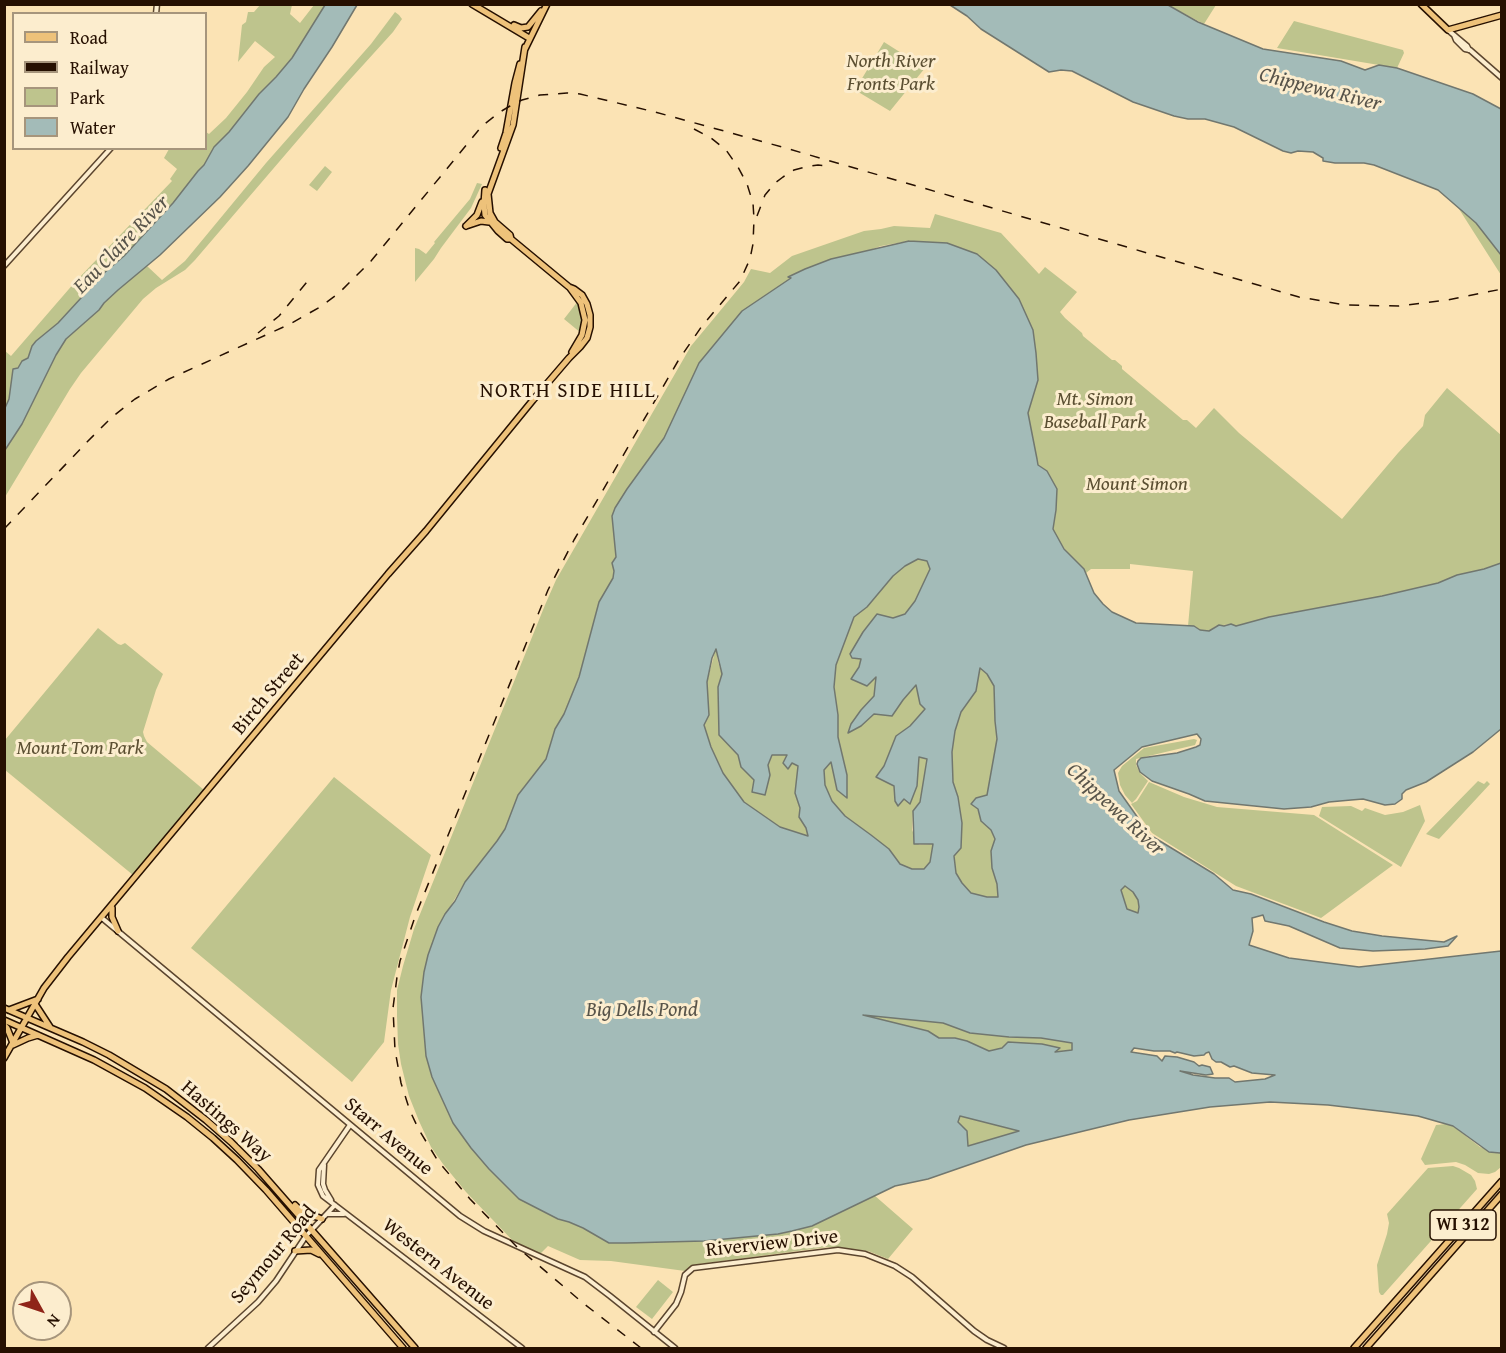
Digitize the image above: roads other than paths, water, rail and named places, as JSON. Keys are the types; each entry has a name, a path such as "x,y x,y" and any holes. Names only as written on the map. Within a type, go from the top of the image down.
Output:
{"main road":[{"path":"472,4 529,38"},
{"path":"1419,4 1448,30 1502,15"},
{"path":"507,25 528,27 547,5"},
{"path":"512,239 507,239 488,222 483,221 466,226 480,211 506,133 515,83 525,47 547,5"},
{"path":"512,239 488,214 488,194 513,125 525,47"},
{"path":"484,194 492,225"},
{"name":"Birch Street","path":"4,1058 37,1001 68,957 426,531 568,358 582,335 588,318 581,303 569,287 512,239"},
{"path":"114,903 111,910 112,917 118,931"},
{"path":"6,1009 37,1001 51,1029"},
{"name":"Hastings Way","path":"6,1009 109,1055 180,1099 231,1142 274,1187 416,1348"},
{"name":"Hastings Way","path":"4,1020 94,1060 145,1088 213,1138 244,1167 403,1348"},
{"path":"4,1025 12,1045 38,1035"},
{"name":"WI 312","path":"1354,1348 1502,1181"},
{"path":"274,1187 304,1214 322,1220"},
{"name":"WI 312","path":"1365,1348 1502,1194"},
{"path":"295,1251 311,1250 326,1258"}],"street":[{"path":"1448,30 1456,40 1502,78"},
{"path":"4,266 109,150"},
{"name":"Starr Avenue","path":"102,918 460,1216 484,1231 585,1277 656,1329 675,1348"},
{"name":"Seymour Road","path":"208,1348 258,1302 276,1281 306,1236 336,1205 323,1187 324,1164 350,1125"},
{"name":"Western Avenue","path":"336,1205 522,1348"},
{"path":"327,1214 348,1215"},
{"name":"Riverview Drive","path":"656,1329 676,1304 685,1275 693,1268 837,1250 866,1254 903,1270 974,1331 1004,1348"}],"water":[{"path":"325,5 357,5 288,117 220,197 160,255 118,290 66,339 22,424 5,450 5,408 9,399 13,369 18,368 22,361 28,358 36,341 58,323 173,203 204,165 214,147 292,58"},
{"name":"Chippewa River","path":"950,5 1168,5 1198,22 1263,49 1341,61 1365,70 1379,65 1397,68 1473,94 1501,109 1501,255 1476,223 1438,190 1374,165 1335,163 1323,161 1323,158 1313,152 1283,151 1234,127 1205,119 1174,116 1133,102 1072,71 1049,72 981,29"},
{"name":"Big Dells Pond","path":"909,241 947,243 977,254 996,270 1019,299 1033,330 1038,380 1028,413 1038,465 1047,471 1057,489 1053,529 1064,549 1084,569 1094,593 1103,604 1112,612 1136,623 1194,626 1200,630 1209,631 1219,625 1236,626 1269,617 1438,583 1457,575 1501,563 1501,729 1473,752 1426,782 1406,790 1402,794 1402,799 1395,804 1385,805 1363,799 1284,809 1205,801 1152,781 1140,772 1137,764 1141,758 1177,753 1196,747 1200,745 1201,739 1197,734 1142,747 1114,770 1119,791 1150,835 1214,874 1233,890 1251,894 1352,931 1444,942 1457,936 1448,946 1425,949 1373,951 1340,948 1289,926 1265,921 1263,915 1252,918 1253,931 1249,945 1289,958 1359,967 1501,951 1502,1152 1489,1152 1453,1126 1418,1116 1328,1105 1270,1102 1210,1107 1129,1120 1026,1145 928,1179 895,1186 812,1226 792,1231 704,1241 609,1243 583,1228 558,1219 519,1199 471,1148 453,1123 432,1077 426,1056 421,997 428,955 438,927 465,882 505,829 518,795 546,759 555,729 564,714 579,677 599,602 613,578 612,563 616,557 612,516 615,508 664,438 699,363 742,311 791,278 788,277 831,259","holes":["918,559 927,561 930,569 915,601 905,614 893,618 877,614 850,654 852,658 861,659 851,679 867,686 876,677 874,696 851,724 848,733 861,726 874,714 892,716 916,685 920,704 925,709 910,726 896,736 884,766 876,777 894,786 895,801 898,806 904,799 910,804 917,786 919,757 927,759 920,802 913,811 914,844 933,844 930,862 924,869 912,869 900,864 889,849 845,816 832,801 825,785 824,770 831,762 837,790 847,798 847,775 838,737 834,687 836,665 854,617 867,607 893,576","716,649 722,674 718,687 719,735 738,755 741,767 754,780 752,792 765,795 770,775 768,765 772,755 787,755 783,763 788,769 792,763 798,766 795,793 800,808 799,817 808,836 780,827 744,802 723,773 704,725 709,715 707,682","980,668 987,674 994,686 997,739 987,795 976,798 971,804 978,809 981,821 991,830 995,839 991,851 998,897 971,893 956,873 954,856 961,848 962,823 953,782 952,752 961,712 976,691","1125,886 1133,892 1139,907 1138,913 1127,909 1121,890","863,1015 943,1023 970,1033 1041,1038 1072,1043 1072,1050 1055,1052 1060,1048 1042,1044 1008,1042 1002,1048 989,1051 967,1041 939,1038 928,1031","1134,1048 1194,1056 1209,1052 1216,1062 1230,1067 1234,1066 1252,1073 1275,1075 1265,1079 1235,1082 1229,1078 1193,1075 1180,1071 1213,1074 1210,1067 1199,1066 1194,1062 1177,1057 1165,1056 1162,1061 1157,1056 1131,1052","960,1116 1019,1131 968,1146 967,1131 958,1122"]}],"railway":[{"path":"4,529 112,417 135,399 169,379 290,324 339,293 371,261 482,126 510,106 540,95 580,94 655,112 1299,297 1345,305 1399,306 1448,300 1502,289"},
{"path":"641,1348 517,1247 470,1199 438,1161 419,1130 401,1083 395,1050 393,1008 400,961 416,914 548,590 574,540 678,361 702,326 740,281 750,259 754,219 753,203 747,184 726,150 711,138 694,129"},
{"path":"757,216 765,195 783,177 794,170 805,167 828,166"},
{"path":"258,333 279,316 311,277"}],"district":[{"name":"NORTH SIDE HILL","path":"568,392"}],"park label":[{"name":"North River Fronts Park","path":"891,74"},
{"name":"Mt. Simon Baseball Park","path":"1095,412"},
{"name":"Mount Simon","path":"1137,485"},
{"name":"Mount Tom Park","path":"80,749"}],"water label":[{"name":"Eau Claire River","path":"122,245"}]}
